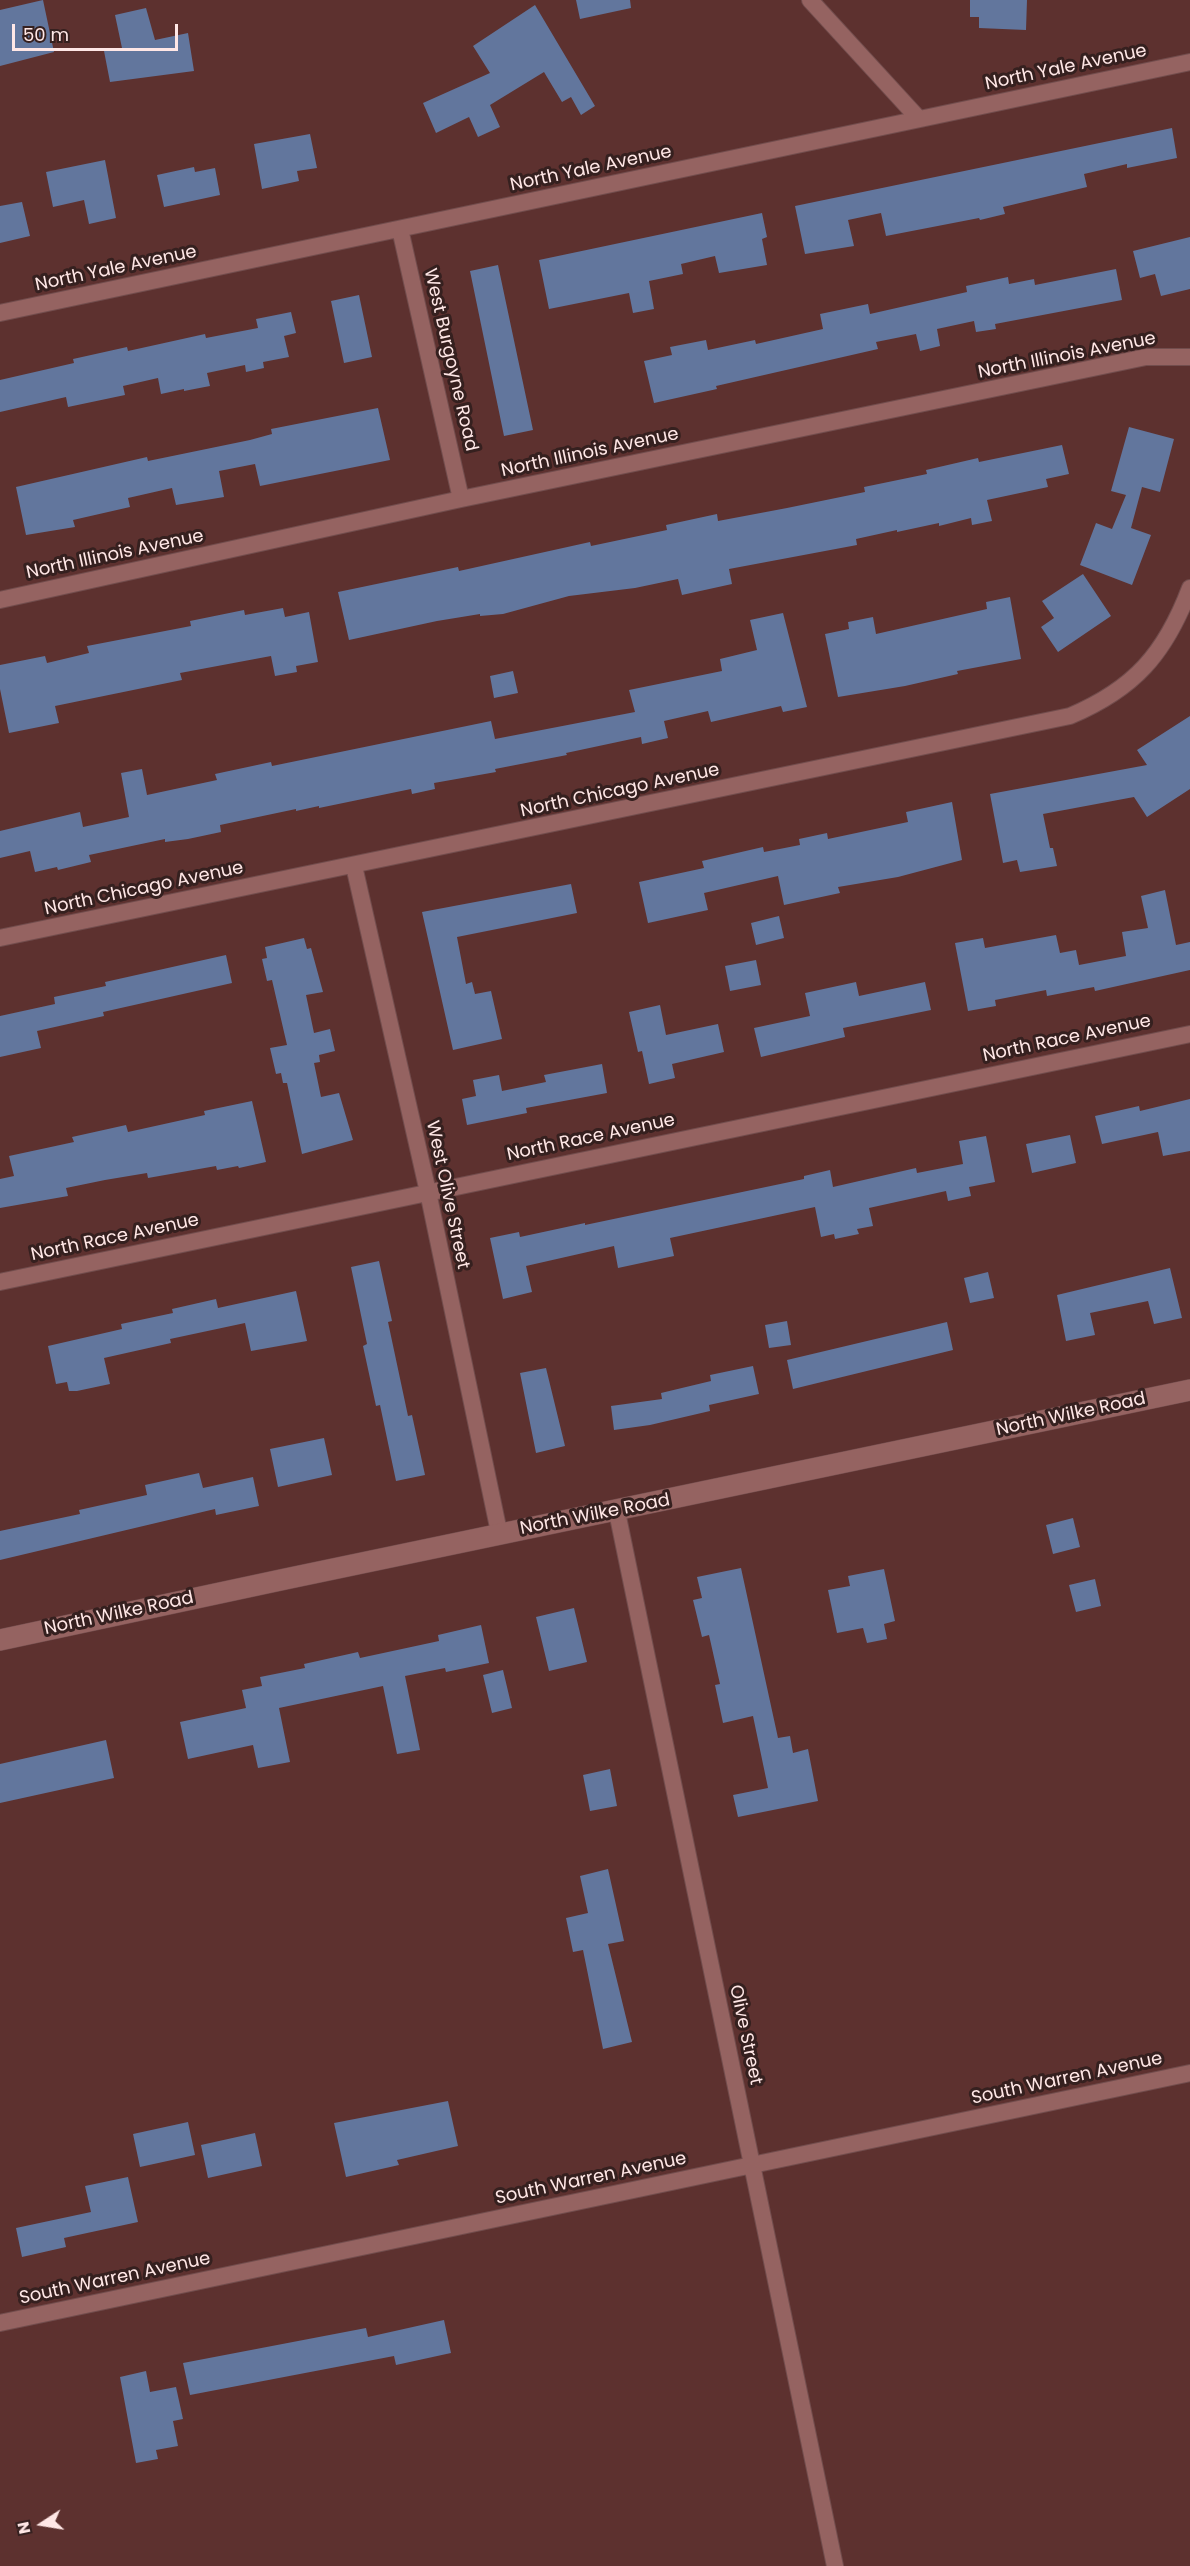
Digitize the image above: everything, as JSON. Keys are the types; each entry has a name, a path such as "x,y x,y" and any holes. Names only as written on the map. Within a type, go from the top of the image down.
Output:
{"street":[{"path":"810,0 919,119"},
{"name":"North Yale Avenue","path":"0,313 1190,62"},
{"name":"West Burgoyne Road","path":"400,230 461,500"},
{"name":"North Illinois Avenue","path":"0,600 461,500 1146,357 1190,357"},
{"name":"North Chicago Avenue","path":"0,938 1070,716 1111,697 1129,684 1157,651 1190,588"},
{"name":"West Olive Street","path":"354,866 428,1192 499,1532"},
{"name":"North Race Avenue","path":"0,1282 1190,1034"},
{"name":"North Wilke Road","path":"0,1640 499,1532 616,1512 1190,1390"},
{"name":"Olive Street","path":"616,1512 835,2566"},
{"name":"South Warren Avenue","path":"0,2323 1190,2073"}],"building":[{"path":"43,0 54,52 0,66 0,10"},
{"path":"576,0 630,0 631,8 580,19"},
{"path":"970,0 1027,0 1026,30 979,28 979,17 970,17"},
{"path":"535,5 595,106 581,115 571,97 562,102 544,72 490,105 500,127 478,137 469,117 436,133 423,103 490,73 473,46"},
{"path":"146,8 155,40 188,33 194,71 110,82 104,51 122,48 115,15"},
{"path":"1172,128 1177,158 1127,168 1127,164 1084,174 1087,187 1003,207 1005,214 980,220 979,218 886,236 881,213 848,220 854,246 805,254 795,206"},
{"path":"310,134 317,168 297,171 299,181 262,189 254,144"},
{"path":"105,160 116,218 89,224 84,200 53,207 46,172"},
{"path":"194,167 195,172 215,168 220,195 164,207 157,175"},
{"path":"22,202 30,236 0,243 0,206"},
{"path":"762,213 767,237 762,239 767,265 719,273 715,256 681,264 683,274 649,281 654,309 633,313 629,293 549,309 539,260"},
{"path":"1190,237 1190,289 1161,296 1155,274 1140,278 1133,251"},
{"path":"498,265 533,430 504,436 470,271"},
{"path":"1116,269 1122,300 995,324 996,329 976,332 974,321 937,329 940,346 920,351 916,334 876,342 878,349 716,386 717,389 654,403 644,361 672,355 670,347 706,340 708,350 755,340 756,344 823,329 820,314 868,304 870,314 967,292 966,286 1008,277 1009,284 1034,279 1035,285"},
{"path":"359,295 372,357 344,363 331,301"},
{"path":"291,312 296,333 284,336 289,357 263,362 264,368 246,372 245,365 207,373 210,386 184,391 184,389 161,394 158,378 123,386 125,395 68,407 66,397 0,412 0,380 74,363 73,359 127,347 128,351 205,334 206,338 258,328 256,319"},
{"path":"378,408 390,460 260,486 255,464 219,471 224,497 176,505 172,488 128,498 130,507 73,520 75,527 26,535 16,487 147,457 148,461 250,440 272,434 271,429"},
{"path":"1129,427 1174,439 1160,492 1142,487 1131,528 1151,535 1132,585 1080,565 1096,523 1112,529 1126,495 1111,491"},
{"path":"1062,445 1069,474 1046,479 1048,487 987,500 992,521 972,525 971,518 939,526 939,523 897,532 897,530 856,539 857,545 729,569 732,584 682,595 678,579 635,588 569,596 503,614 480,616 480,614 437,621 349,640 338,592 458,567 459,571 590,542 591,546 667,530 666,525 717,514 718,521 787,508 865,492 864,487 927,474 926,470 978,458 979,462"},
{"path":"1083,574 1111,616 1058,652 1041,627 1054,618 1042,601"},
{"path":"1010,597 1021,659 957,671 958,674 905,686 838,697 825,634 849,629 848,622 873,617 876,634 987,609 986,602"},
{"path":"283,608 285,617 309,612 318,662 296,666 297,672 275,676 271,656 180,673 182,680 55,706 59,723 9,733 0,689 0,665 45,656 47,663 89,653 87,646 191,626 190,621 244,610 245,615"},
{"path":"783,613 807,707 783,712 781,706 711,722 708,711 664,721 668,738 642,744 641,737 566,753 567,755 495,769 496,772 434,783 435,789 412,794 411,789 220,825 221,832 165,842 165,839 89,855 91,862 58,870 57,867 35,872 30,851 0,858 0,831 80,812 83,827 129,817 121,773 142,769 147,795 217,780 215,774 271,762 272,766 491,721 495,739 635,712 629,690 722,671 720,659 757,650 750,620"},
{"path":"513,671 518,693 494,698 490,676"},
{"path":"1190,716 1190,789 1147,817 1134,797 1043,814 1050,848 1053,848 1057,866 1020,872 1017,860 1003,863 990,794 1147,765 1137,750"},
{"path":"952,802 962,860 898,877 838,887 840,893 784,905 778,876 704,893 708,910 648,923 639,882 704,868 702,861 763,847 764,852 800,845 799,839 827,833 828,839 908,822 906,812"},
{"path":"571,884 577,913 457,937 466,984 472,982 475,994 491,991 502,1039 453,1050 422,912"},
{"path":"1165,890 1176,945 1190,942 1190,970 1095,991 1094,987 1047,996 1046,990 995,1000 996,1006 968,1011 955,943 983,938 985,948 1056,935 1060,953 1076,950 1079,965 1126,956 1122,932 1148,928 1141,896"},
{"path":"779,916 784,938 756,945 751,923"},
{"path":"304,938 307,949 311,948 323,992 306,995 314,1033 330,1029 335,1051 319,1055 320,1062 314,1063 321,1097 339,1093 353,1140 302,1154 287,1083 283,1083 281,1073 276,1074 270,1048 287,1045 272,980 267,981 262,959 267,958 265,947"},
{"path":"226,955 232,983 103,1012 104,1016 37,1031 41,1048 0,1057 0,1016 55,1004 54,997 106,986 105,982"},
{"path":"756,960 761,985 730,991 725,966"},
{"path":"856,982 859,996 925,982 931,1010 843,1028 845,1037 761,1057 754,1028 810,1016 805,993"},
{"path":"660,1005 666,1035 718,1024 724,1052 672,1064 675,1078 649,1084 642,1051 638,1052 629,1012"},
{"path":"602,1064 607,1093 526,1108 527,1113 467,1125 462,1099 476,1096 473,1080 499,1075 502,1091 546,1082 544,1075"},
{"path":"1190,1099 1190,1151 1163,1156 1158,1132 1102,1144 1095,1116 1139,1106 1140,1111"},
{"path":"252,1101 266,1162 239,1168 238,1166 217,1170 216,1166 148,1178 147,1173 105,1180 66,1188 68,1196 0,1208 0,1179 14,1176 9,1156 74,1142 72,1137 126,1125 128,1132 205,1115 204,1111"},
{"path":"1070,1135 1076,1163 1032,1173 1026,1144"},
{"path":"986,1136 995,1182 969,1187 971,1196 948,1201 946,1191 869,1208 873,1226 857,1229 859,1234 835,1239 834,1234 821,1237 815,1207 670,1238 674,1256 618,1268 614,1246 526,1266 532,1292 503,1299 490,1238 519,1232 520,1237 585,1223 585,1225 804,1179 804,1176 830,1170 833,1187 916,1168 917,1173 963,1164 959,1141"},
{"path":"379,1261 392,1321 388,1322 408,1416 412,1415 425,1475 396,1481 380,1405 376,1406 363,1346 367,1344 351,1267"},
{"path":"1170,1268 1182,1318 1154,1324 1148,1301 1090,1313 1095,1335 1066,1341 1057,1295"},
{"path":"988,1272 994,1298 970,1303 964,1278"},
{"path":"296,1291 307,1341 251,1351 245,1323 170,1339 171,1343 104,1358 110,1384 69,1391 67,1382 56,1384 48,1346 122,1329 121,1324 173,1313 172,1309 216,1299 218,1308"},
{"path":"787,1321 791,1345 769,1348 765,1325"},
{"path":"947,1322 953,1350 793,1389 787,1360"},
{"path":"753,1366 759,1394 709,1405 710,1411 650,1425 614,1430 611,1406 662,1399 661,1393 711,1381 710,1375"},
{"path":"546,1368 565,1446 536,1453 520,1373"},
{"path":"324,1438 332,1475 278,1487 270,1449"},
{"path":"199,1473 203,1488 253,1477 259,1506 216,1515 215,1509 0,1560 0,1531 80,1514 79,1510 147,1495 145,1485"},
{"path":"1073,1518 1080,1547 1053,1554 1046,1525"},
{"path":"741,1568 778,1738 790,1736 793,1753 808,1749 818,1801 738,1817 733,1795 768,1788 753,1716 723,1723 715,1685 720,1684 709,1635 702,1637 693,1600 702,1598 697,1577"},
{"path":"884,1569 895,1621 884,1624 887,1639 867,1643 863,1628 837,1633 828,1590 850,1586 848,1576"},
{"path":"1095,1579 1101,1606 1076,1612 1069,1585"},
{"path":"574,1608 587,1662 549,1671 536,1617"},
{"path":"481,1625 489,1663 446,1672 445,1668 405,1676 420,1750 397,1754 383,1686 279,1708 290,1762 258,1768 253,1745 188,1759 180,1722 246,1708 242,1690 262,1686 260,1677 305,1668 304,1664 358,1652 360,1658 439,1641 438,1635"},
{"path":"503,1670 512,1708 492,1713 483,1675"},
{"path":"106,1740 114,1778 0,1803 0,1764"},
{"path":"610,1769 617,1806 590,1811 583,1775"},
{"path":"608,1869 624,1941 608,1944 632,2042 603,2049 583,1950 573,1952 566,1918 588,1913 580,1876"},
{"path":"448,2101 458,2146 397,2160 399,2165 346,2177 334,2123"},
{"path":"188,2122 195,2155 140,2167 133,2134"},
{"path":"255,2133 262,2166 208,2178 201,2145"},
{"path":"128,2177 138,2222 64,2238 66,2247 22,2257 16,2228 91,2212 85,2186"},
{"path":"444,2320 451,2353 396,2365 394,2356 190,2395 183,2363 366,2328 368,2337"},
{"path":"146,2371 150,2392 176,2387 183,2419 173,2421 178,2446 156,2450 158,2459 136,2463 120,2377"}]}
